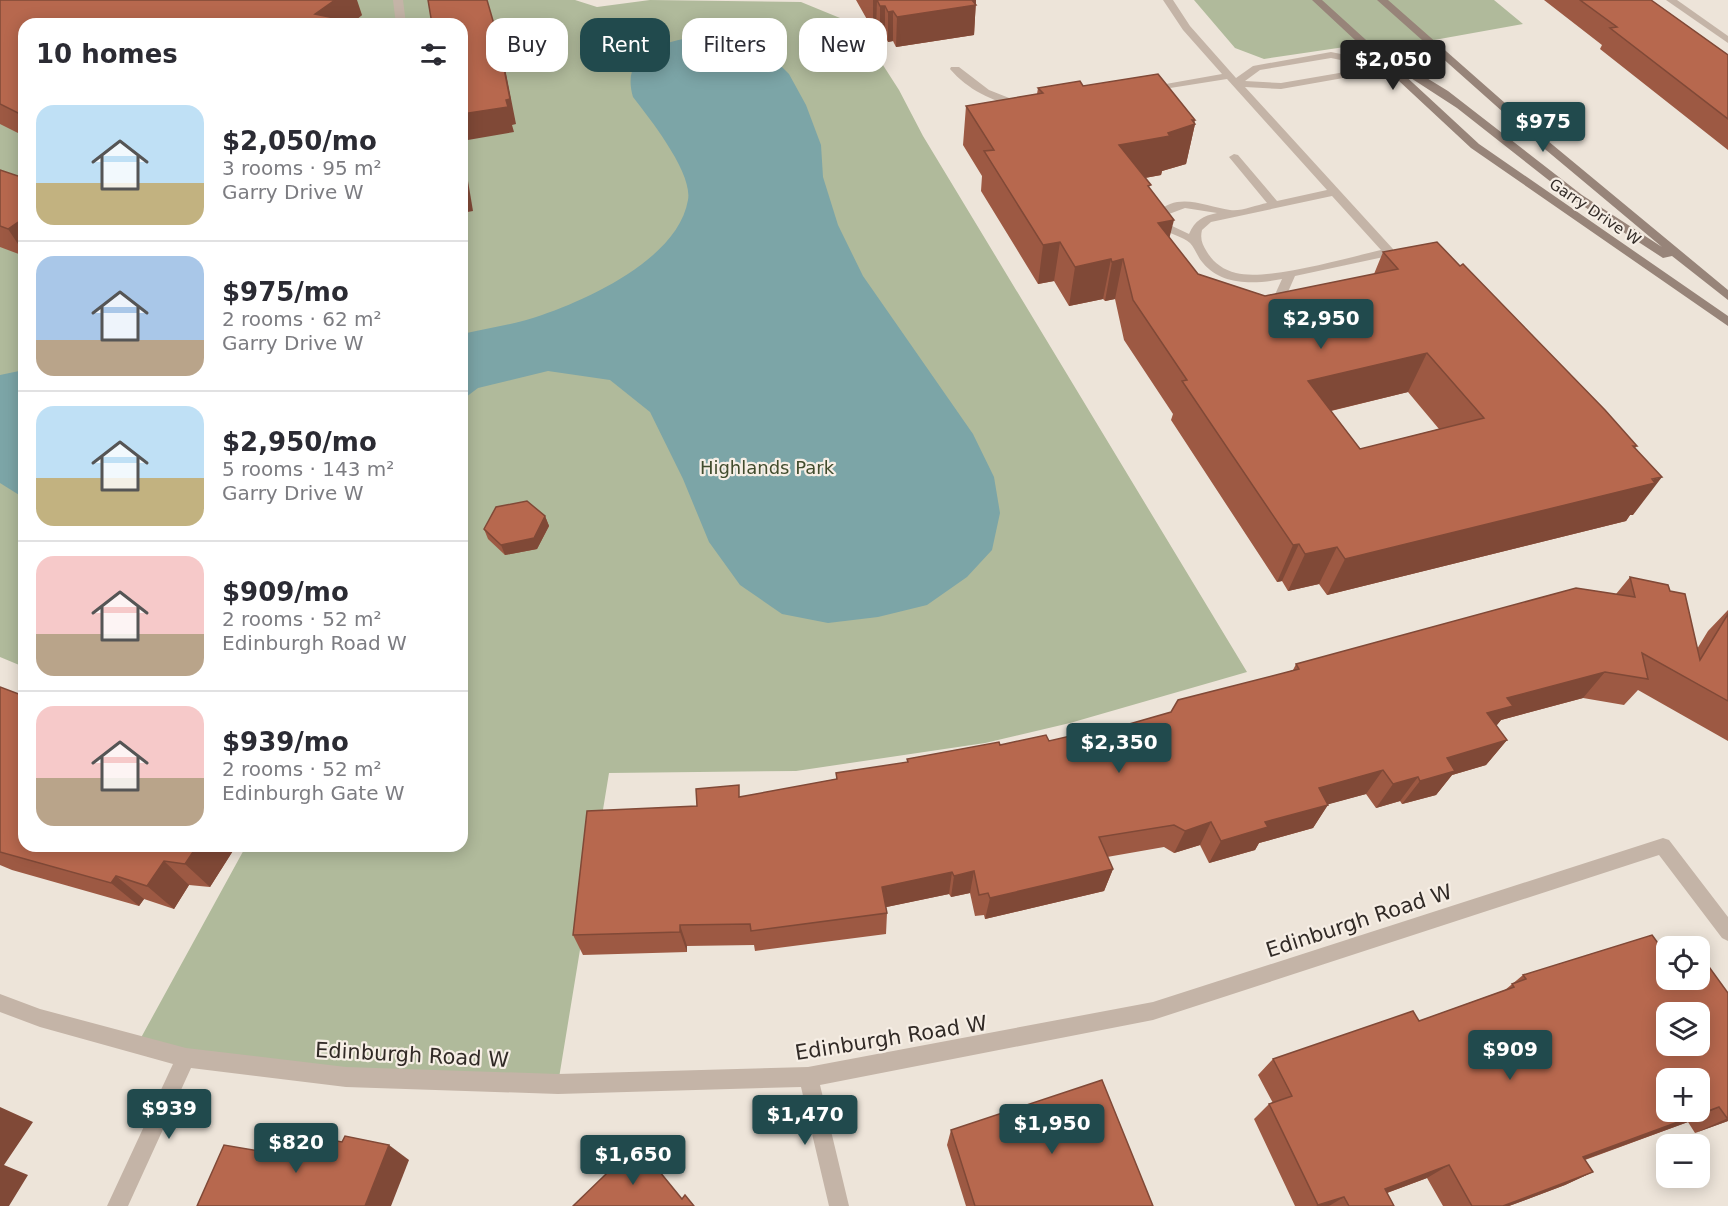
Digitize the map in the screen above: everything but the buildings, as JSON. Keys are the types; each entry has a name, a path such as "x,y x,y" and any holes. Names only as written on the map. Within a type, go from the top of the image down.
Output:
{"main road":[{"name":"Garry Drive W","path":"1317,0 1475,146 1728,322"},
{"name":"Garry Drive W","path":"1382,0 1728,296"},
{"path":"1378,57 1424,79 1542,171 1630,234 1698,272"}],"street":[{"path":"398,0 400,18"},
{"path":"1168,0 1185,28 1389,252 1250,281 1226,279 1213,267 1195,241 1164,227 1163,213 1173,206 1192,204 1230,213"},
{"path":"1671,0 1728,40"},
{"path":"1232,80 1257,69 1331,56 1356,60 1436,48"},
{"path":"1137,92 1232,80 1281,87 1349,74 1356,60"},
{"path":"955,69 971,86 989,95 1034,107"},
{"path":"1234,157 1274,204"},
{"path":"1195,241 1198,226 1207,219 1335,192"},
{"path":"1266,321 1291,273"},
{"name":"Edinburgh Road W","path":"0,1003 40,1018 186,1058 346,1077 558,1084 808,1077 1153,1011 1663,846 1728,932"},
{"path":"117,1206 186,1058"},
{"path":"808,1077 839,1206"}],"green space":[{"name":"Highlands Park","path":"0,0 575,0 597,7 650,0 801,2 840,18 799,18 799,72 887,71 923,136 1247,672 1070,723 985,743 796,771 609,773 558,1084 346,1078 137,1045 243,852 468,852 468,18 18,18 18,664 0,657"},
{"path":"1194,0 1494,0 1523,24 1423,42 1365,44 1264,59 1235,48"}],"water":[{"path":"682,40 682,72 787,72 789,74 806,105 821,145 823,177 838,225 863,276 973,434 994,477 1000,513 992,550 967,577 927,605 878,617 828,623 782,614 740,585 709,542 683,479 650,412 610,380 548,371 478,388 468,396 468,333 513,323 562,308 607,286 630,273 650,257 668,240 681,221 688,200 688,189 684,176 669,147 633,97 633,72 670,72 670,42"},
{"path":"18,371 18,494 0,483 0,375"}]}
